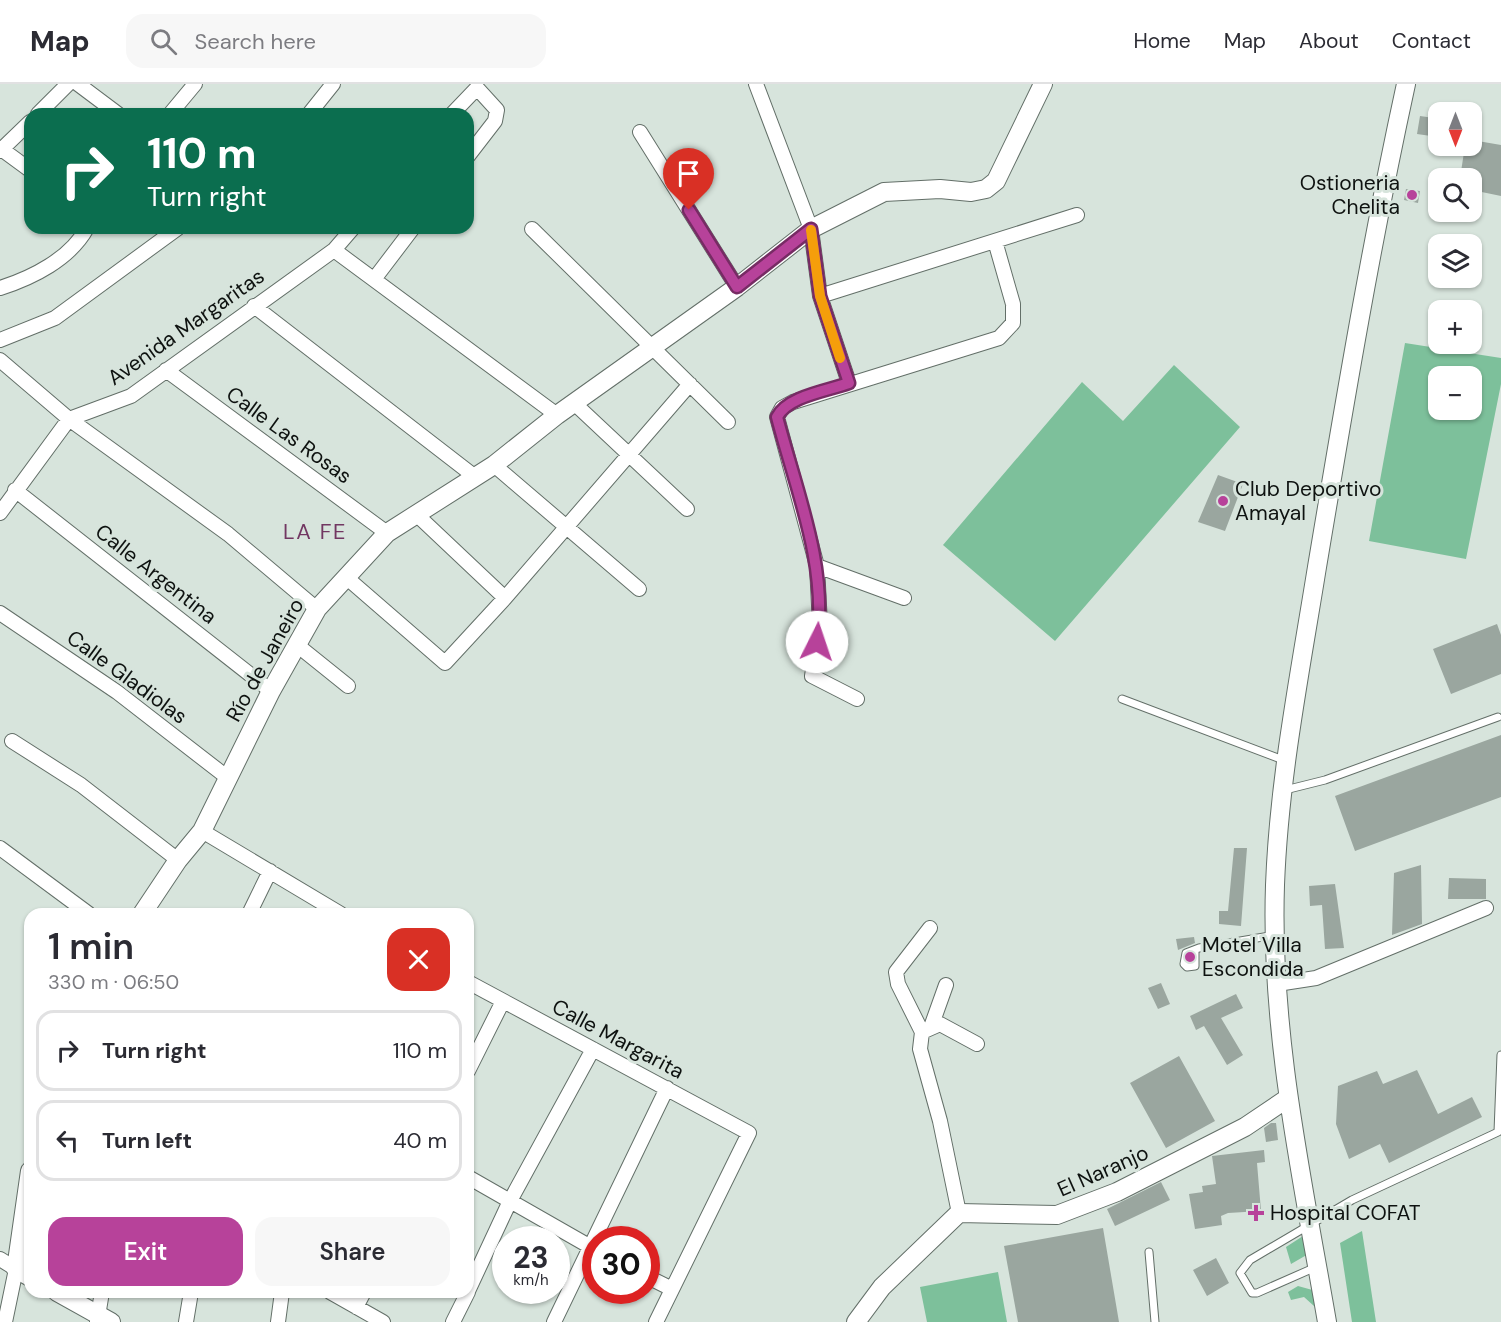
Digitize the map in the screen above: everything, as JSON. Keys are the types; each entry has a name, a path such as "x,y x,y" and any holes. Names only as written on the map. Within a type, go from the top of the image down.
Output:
{"street":[{"path":"44,108 68,84"},
{"path":"78,84 110,108"},
{"path":"175,108 195,84"},
{"path":"314,108 333,84"},
{"path":"756,84 811,229 820,296 849,383"},
{"name":"Río de Janeiro","path":"146,908 178,860 202,831 271,691 317,609 387,533 494,465 557,415 652,345 737,287 811,229 884,192 940,189 970,192 986,189 996,181 1041,84"},
{"path":"1328,1322 1288,1098 1277,984 1275,886 1281,791 1387,171 1406,84"},
{"path":"458,108 477,88 497,110 497,116 474,148"},
{"path":"24,128 1,149 24,166"},
{"path":"640,132 737,287"},
{"path":"820,296 1077,215"},
{"path":"532,229 728,422"},
{"path":"1,287 35,276 80,240 84,234"},
{"path":"0,340 55,318 170,234"},
{"name":"Avenida Margaritas","path":"69,419 131,396 334,250 348,234"},
{"path":"375,278 408,234"},
{"path":"857,699 812,676 820,625 817,566 777,417 782,408 793,402 999,338 1013,323 1013,304 996,241"},
{"path":"334,250 375,278 557,415"},
{"path":"254,306 474,476"},
{"path":"0,360 69,419 228,534 317,609"},
{"name":"Calle Las Rosas","path":"166,370 387,533"},
{"path":"347,578 445,663 505,598 690,384"},
{"path":"574,403 687,509"},
{"path":"0,513 69,419"},
{"path":"494,465 639,589"},
{"name":"Calle Argentina","path":"15,490 271,691"},
{"path":"416,514 505,598"},
{"path":"817,566 904,598"},
{"name":"Calle Gladiolas","path":"0,613 117,692 228,778"},
{"path":"297,645 348,686"},
{"path":"12,741 81,784 178,860"},
{"path":"202,831 331,908"},
{"path":"0,848 81,908"},
{"path":"252,908 270,871"},
{"path":"1277,984 1316,978 1486,908"},
{"path":"927,1030 898,984 896,972 930,928"},
{"path":"856,1322 882,1287 959,1213 940,1121 920,1049 946,985"},
{"name":"Calle Margarita","path":"474,986 502,1003 749,1133 672,1289"},
{"path":"474,1059 502,1003"},
{"path":"927,1030 940,1024 977,1044"},
{"path":"474,1278 510,1201 593,1049"},
{"path":"602,1226 667,1088"},
{"name":"El Naranjo","path":"959,1213 1057,1215 1117,1192 1245,1127 1288,1098"},
{"path":"474,1180 582,1242"},
{"path":"0,1258 23,1273 5,1322"},
{"path":"554,1322 582,1267"},
{"path":"656,1322 672,1289 660,1283"},
{"path":"67,1298 102,1320"},
{"path":"102,1298 102,1320"},
{"path":"186,1322 190,1298"},
{"path":"278,1322 281,1298"},
{"path":"340,1298 381,1322"},
{"path":"356,1307 361,1298"},
{"path":"453,1322 465,1298"}],"lane":[{"path":"1122,699 1286,761"},
{"path":"1281,791 1325,780 1498,717"},
{"path":"1195,950 1275,934"},
{"path":"1318,1266 1257,1293 1252,1293 1240,1276 1240,1269 1250,1260 1310,1227 1352,1200 1498,1132 1501,1055"},
{"path":"1149,1252 1155,1322"}],"green space":[{"path":"1405,343 1428,347 1428,354 1475,354 1501,358 1501,384 1466,559 1369,541"},
{"path":"1174,365 1240,427 1055,641 943,545 1082,382 1123,421"},
{"path":"1362,1231 1376,1322 1352,1322 1340,1243"},
{"path":"1303,1236 1310,1253 1291,1264 1286,1247"},
{"path":"998,1272 1007,1322 927,1322 920,1287"},
{"path":"1298,1286 1316,1291 1321,1301 1314,1306 1304,1297 1291,1300 1288,1292"}],"building":[{"path":"1420,116 1428,117 1428,136 1417,134"},
{"path":"1482,142 1501,145 1501,196 1482,192 1482,168 1462,168 1463,156 1482,156"},
{"path":"1406,189 1420,191 1418,203 1404,200"},
{"path":"1218,475 1243,484 1225,531 1198,522"},
{"path":"1497,624 1501,635 1501,674 1451,694 1433,649"},
{"path":"1501,735 1501,797 1355,851 1335,796"},
{"path":"1234,848 1247,848 1241,926 1219,924 1219,911 1228,911"},
{"path":"1421,865 1422,924 1392,935 1394,873"},
{"path":"1449,878 1486,879 1486,899 1448,899"},
{"path":"1335,884 1344,948 1325,949 1322,905 1310,906 1309,886"},
{"path":"1194,937 1195,943 1178,950 1176,939"},
{"path":"1161,983 1170,1004 1158,1009 1148,988"},
{"path":"1236,994 1243,1008 1221,1018 1243,1055 1227,1065 1204,1026 1196,1030 1190,1016"},
{"path":"1179,1056 1215,1121 1166,1148 1130,1083"},
{"path":"1417,1070 1438,1114 1472,1097 1482,1117 1389,1163 1380,1144 1349,1159 1336,1124 1338,1086 1377,1071 1383,1084"},
{"path":"1271,1123 1276,1123 1278,1140 1266,1142 1264,1128"},
{"path":"1264,1150 1265,1162 1257,1163 1261,1211 1228,1213 1221,1216 1222,1225 1195,1229 1189,1194 1203,1192 1202,1186 1216,1184 1212,1156"},
{"path":"1161,1182 1170,1200 1115,1226 1107,1209"},
{"path":"1103,1228 1119,1322 1018,1322 1004,1246"},
{"path":"1216,1258 1229,1283 1207,1296 1193,1270"}],"slow traffic":[{"path":"811,230 820,296 840,358"}],"place":[{"name":"Ostioneria Chelita","path":"1412,195"},
{"name":"Club Deportivo Amayal","path":"1223,501"},
{"name":"Motel Villa Escondida","path":"1190,957"},
{"name":"Hospital COFAT","path":"1256,1213"}],"district":[{"name":"LA FE","path":"315,531"}],"route":[{"path":"689,210 737,287 811,229 820,296 849,383 793,402 782,408 777,417 817,566 820,625 817,642"}]}
